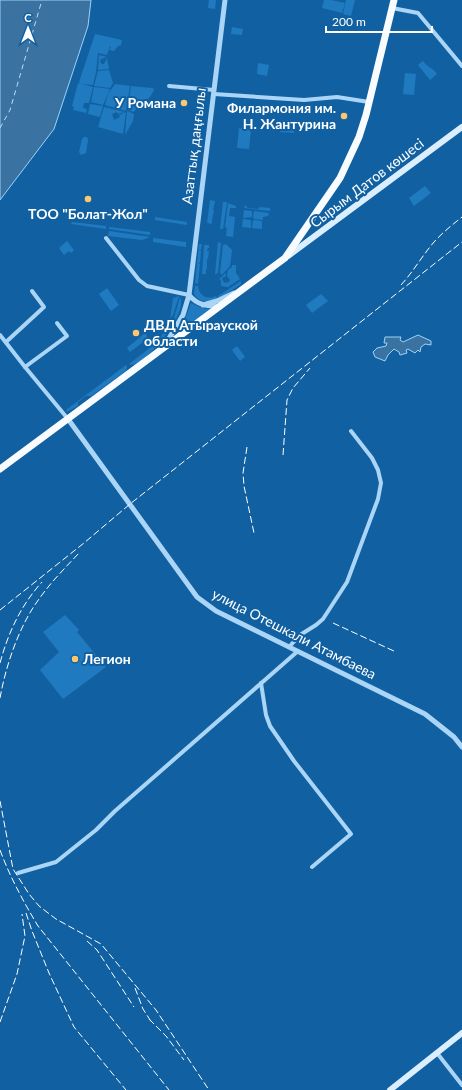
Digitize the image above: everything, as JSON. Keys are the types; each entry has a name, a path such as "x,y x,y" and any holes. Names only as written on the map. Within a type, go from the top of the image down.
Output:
{"main road":[{"path":"0,469 285,258 340,178 364,125 394,0"},
{"name":"Сырым Датов көшесі","path":"285,258 462,127"},
{"path":"390,1090 462,1033"}],"street":[{"name":"Азаттық даңғылы","path":"163,347 183,315 189,295 225,0"},
{"path":"392,8 418,13 462,66"},
{"path":"169,86 214,92 304,100 338,97 369,102"},
{"path":"106,238 139,280 147,286 189,295 193,301 203,305 220,307"},
{"path":"203,305 217,301 247,287"},
{"path":"6,342 44,307 32,291"},
{"path":"24,367 67,336 57,323"},
{"path":"0,335 24,367 68,419"},
{"name":"улица Отешкали Атамбаева","path":"68,419 197,597 216,611 425,714 454,737 462,746"},
{"path":"289,646 300,635 323,619 347,582 378,499 381,483 378,470 372,458 351,431"},
{"path":"18,873 56,862 96,830 115,811 298,651"},
{"path":"261,683 266,715 270,726 294,761 351,834 312,867"},
{"path":"437,1053 462,1085"}],"shaded area":[{"path":"0,0 91,0 88,26 54,129 0,200"},
{"path":"209,0 216,0 215,9 208,8"},
{"path":"324,0 345,3 342,13 322,8"},
{"path":"346,0 355,0 351,16 343,14"},
{"path":"232,27 243,29 242,35 231,34"},
{"path":"95,34 122,40 121,45 114,51 109,50 111,47 110,46 107,55 98,53 93,85 81,84 79,82"},
{"path":"99,55 107,57 101,59 100,62 104,64 107,58 109,69 98,70"},
{"path":"423,61 437,74 430,80 418,65"},
{"path":"258,63 269,65 267,76 257,74"},
{"path":"109,70 113,83 110,88 94,86 98,71"},
{"path":"405,73 416,74 414,95 403,94"},
{"path":"78,83 93,87 89,103 84,103 83,108 87,109 86,113 73,110 74,107 72,106"},
{"path":"115,84 130,86 126,111 105,105 108,94"},
{"path":"131,86 154,89 150,97 134,112 128,110"},
{"path":"94,87 110,89 103,105 91,102"},
{"path":"90,104 103,106 100,117 88,114"},
{"path":"104,107 125,112 118,114 117,112 112,114 114,120 120,117 119,115 126,112 123,134 98,127"},
{"path":"127,111 134,114 133,121 125,135"},
{"path":"281,125 294,127 294,133 280,132"},
{"path":"239,128 251,130 249,149 237,148"},
{"path":"87,137 88,140 86,153 81,155 79,152 82,139"},
{"path":"425,186 431,193 414,206 409,198"},
{"path":"210,200 215,201 212,224 207,223"},
{"path":"223,202 227,202 223,229 220,229"},
{"path":"228,203 236,206 236,208 230,208 229,216 235,217 233,237 226,236 227,228 225,227"},
{"path":"245,205 248,208 270,208 270,211 244,208"},
{"path":"244,210 252,211 252,217 243,218"},
{"path":"254,211 269,213 268,216 263,217 263,220 254,219"},
{"path":"155,217 187,222 187,225 155,220"},
{"path":"243,219 251,221 251,228 242,227"},
{"path":"254,220 262,221 262,229 252,228"},
{"path":"72,222 106,226 106,229 71,224"},
{"path":"109,227 150,232 150,235 109,229"},
{"path":"109,231 150,237 142,240 108,236"},
{"path":"153,238 186,242 186,247 153,242"},
{"path":"67,241 74,250 71,253 69,251 64,255 59,248"},
{"path":"218,242 221,243 218,273 215,274"},
{"path":"199,244 202,244 201,250 199,250 201,251 200,263 198,263 200,264 198,284 195,283"},
{"path":"226,244 232,250 230,266 222,275 220,273 223,245"},
{"path":"204,245 209,245 207,251 209,251 206,274 202,274"},
{"path":"232,265 236,265 236,273 240,279 228,287 221,286 221,281 219,279 226,273 226,276 222,278 223,281 225,283 229,282 230,280 227,276 228,270 232,267"},
{"path":"241,281 241,284 220,298 218,296"},
{"path":"195,286 198,286 202,295 210,298 216,296 218,299 202,301 194,294"},
{"path":"107,288 119,305 111,311 99,294"},
{"path":"321,294 328,301 312,313 306,305"},
{"path":"179,296 173,315 170,319 173,298"},
{"path":"180,297 181,304 178,314 173,325 165,336 147,356 138,362 131,365 129,364 155,344 174,318"},
{"path":"191,303 202,308 210,309 181,330"},
{"path":"145,333 147,335 147,339 130,352 127,348"},
{"path":"418,335 431,341 431,345 425,344 421,347 420,352 418,350 415,353 408,349 406,350 407,353 400,355 399,352 394,349 385,361 375,357 373,352 377,348 386,346 387,343 384,343 385,337 401,337 400,340 403,342"},
{"path":"237,346 245,357 240,361 232,350"},
{"path":"126,365 126,371 91,396 86,396 78,402 78,406 67,412 66,410"},
{"name":"Легион","path":"65,615 79,630 77,632 106,667 63,699 40,670 59,652 43,632"}],"ferry route":[{"path":"0,128 10,110 42,0"}],"railway":[{"path":"401,285 434,242 462,217"},
{"path":"0,610 130,504 462,242"},
{"path":"283,455 287,400 293,388 310,368"},
{"path":"247,447 243,473 244,486 254,533"},
{"path":"0,698 14,646 25,621 58,575 79,553"},
{"path":"0,663 16,620 34,591 42,582"},
{"path":"333,623 396,652"},
{"path":"0,801 13,869 29,894 39,906 56,919 101,944 156,1010 209,1090"},
{"path":"0,850 17,889 38,926 169,1090"},
{"path":"26,913 49,973 74,1027 126,1090"},
{"path":"0,1022 17,974 25,936 22,914"},
{"path":"87,941 97,950 134,1007"},
{"path":"135,988 143,1009 152,1023"},
{"path":"149,1019 166,1036 184,1060"}],"place":[{"name":"У Романа","path":"184,103"},
{"name":"Филармония им. Н. Жантурина","path":"344,116"},
{"name":"ТОО \"Болат-Жол\"","path":"88,199"},
{"name":"ДВД Атырауской области","path":"136,333"},
{"name":"Легион","path":"75,659"}]}
